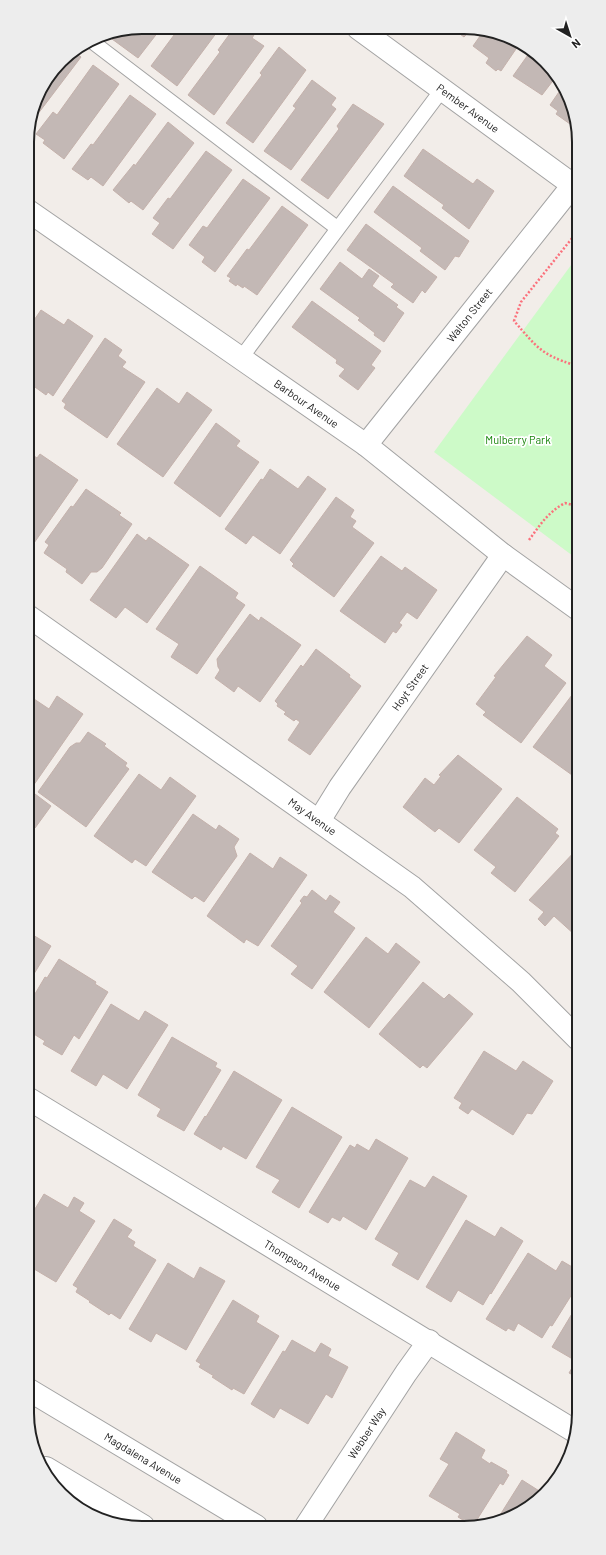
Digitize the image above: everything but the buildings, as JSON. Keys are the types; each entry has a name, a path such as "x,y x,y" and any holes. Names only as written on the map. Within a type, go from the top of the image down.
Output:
{"street":[{"name":"Pember Avenue","path":"366,34 441,91 572,185"},
{"name":"Walton Street","path":"366,445 572,191"},
{"name":"Barbour Avenue","path":"34,215 366,445 508,558 572,605"},
{"name":"Hoyt Street","path":"319,821 340,787 508,558"},
{"name":"May Avenue","path":"34,620 412,887 521,982 572,1033"},
{"name":"Thompson Avenue","path":"34,1102 429,1341 571,1429"},
{"name":"Webber Way","path":"309,1521 406,1373 429,1341"},
{"name":"Magdalena Avenue","path":"34,1393 248,1521"},
{"path":"50,1471 135,1521"}],"lane":[{"path":"96,44 337,228"},
{"path":"240,358 441,91"}],"path":[{"path":"572,238 521,302 514,321 540,351 553,358 572,364"},
{"path":"508,558 548,514 565,503 572,505"}],"green space":[{"name":"Mulberry Park","path":"572,264 572,555 434,452"}]}
